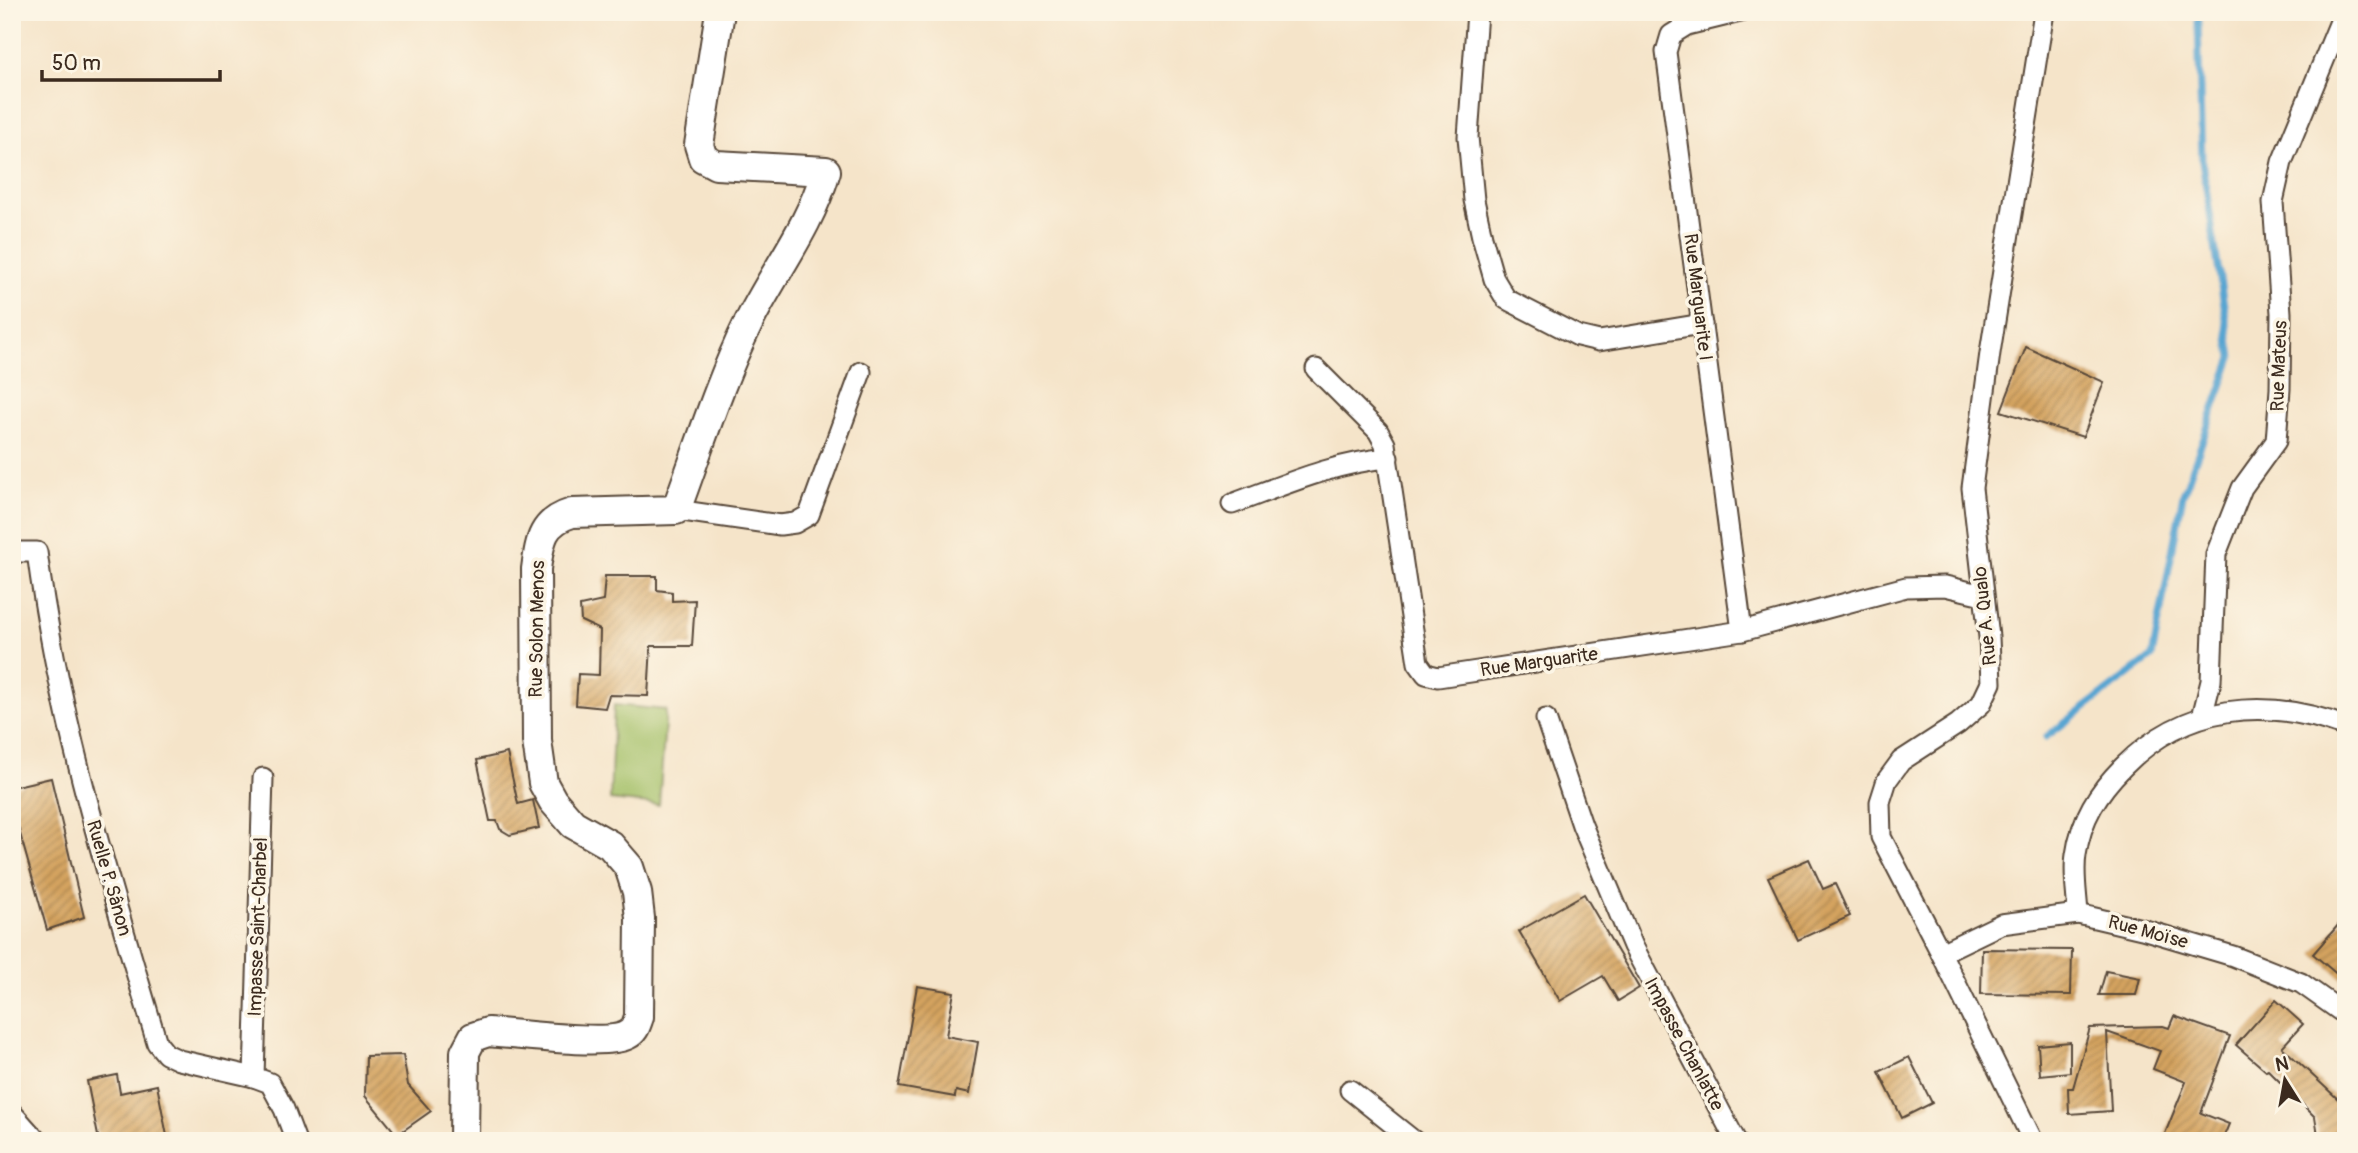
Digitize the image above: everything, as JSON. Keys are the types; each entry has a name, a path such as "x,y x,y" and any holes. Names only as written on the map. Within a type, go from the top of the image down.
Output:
{"street":[{"path":"720,12 699,145 703,158 716,165 826,171 811,215 749,321 676,510 780,525 795,523 809,515 861,372"},
{"path":"1477,12 1468,137 1474,200 1494,279 1506,299 1578,336 1600,341 1702,324"},
{"name":"Rue Marguarite I","path":"1740,12 1687,25 1671,35 1666,52 1742,631"},
{"name":"Rue A. Qualo","path":"2033,1141 1881,837 1880,802 1887,780 1901,761 1958,724 1981,704 1991,682 1989,637 1972,488 1990,353 2044,12"},
{"name":"Rue Mateus","path":"2202,716 2211,681 2216,554 2242,488 2276,441 2281,313 2273,202 2282,162 2344,12"},
{"name":"Rue Marguarite","path":"1316,369 1378,431 1385,444 1418,663 1426,674 1437,677 1742,631 1906,587 1945,586 1983,595"},
{"path":"1232,504 1332,467 1360,460 1388,458"},
{"name":"Rue Solon Menos","path":"464,1141 465,1052 473,1037 488,1031 603,1040 625,1037 635,1030 639,1017 640,918 637,892 629,867 610,845 573,824 553,801 544,783 537,741 536,569 539,545 547,528 560,517 572,513 676,510"},
{"name":"Ruelle P. Sânon","path":"12,552 37,552 46,617 77,765 157,1043 166,1054 179,1060 270,1083 284,1109 296,1141"},
{"path":"2078,914 2075,857 2085,820 2109,780 2139,750 2168,730 2202,716 2231,711 2275,708 2346,727"},
{"name":"Impasse Chanlatte","path":"1546,719 1582,825 1633,946 1736,1141"},
{"name":"Impasse Saint-Charbel","path":"254,1077 263,778"},
{"name":"Rue Moïse","path":"1941,953 2001,925 2078,914 2142,929 2232,956 2301,983 2346,1015"},
{"path":"1350,1090 1414,1141"},
{"path":"12,1114 37,1141"}],"green space":[{"path":"614,705 666,710 659,805 610,800"}],"building":[{"path":"2026,347 2104,382 2083,437 2001,411"},
{"path":"605,576 657,576 657,590 672,592 672,601 695,600 692,646 651,646 648,696 609,695 605,708 576,705 578,674 599,675 600,630 581,621 580,606 603,601"},
{"path":"507,753 518,804 533,800 539,828 510,835 500,829 497,821 490,821 477,760"},
{"path":"51,778 84,917 47,930 12,805 12,787"},
{"path":"1809,859 1823,889 1835,884 1850,916 1798,940 1768,877"},
{"path":"1584,894 1639,988 1618,1001 1603,976 1560,1001 1519,931"},
{"path":"2346,916 2346,982 2313,954"},
{"path":"1982,949 2072,950 2071,995 1981,994"},
{"path":"2106,971 2140,978 2136,995 2099,995"},
{"path":"917,986 954,992 946,1036 978,1042 969,1094 956,1091 955,1097 899,1087"},
{"path":"2276,1000 2303,1024 2282,1047 2340,1101 2346,1141 2319,1141 2315,1117 2268,1070 2236,1045"},
{"path":"2174,1016 2230,1036 2201,1113 2229,1124 2222,1141 2162,1141 2186,1082 2153,1069 2160,1051 2107,1032 2111,1111 2069,1114 2068,1088 2073,1088 2090,1028 2169,1028"},
{"path":"2070,1042 2070,1072 2040,1075 2038,1045"},
{"path":"403,1055 408,1085 431,1111 397,1135 365,1096 366,1056"},
{"path":"1909,1057 1932,1103 1902,1118 1879,1072"},
{"path":"117,1075 120,1093 157,1085 168,1141 99,1141 87,1081"}],"waterway":[{"path":"2046,737 2152,657 2183,495 2232,358 2202,161 2198,21 2200,12"}]}
